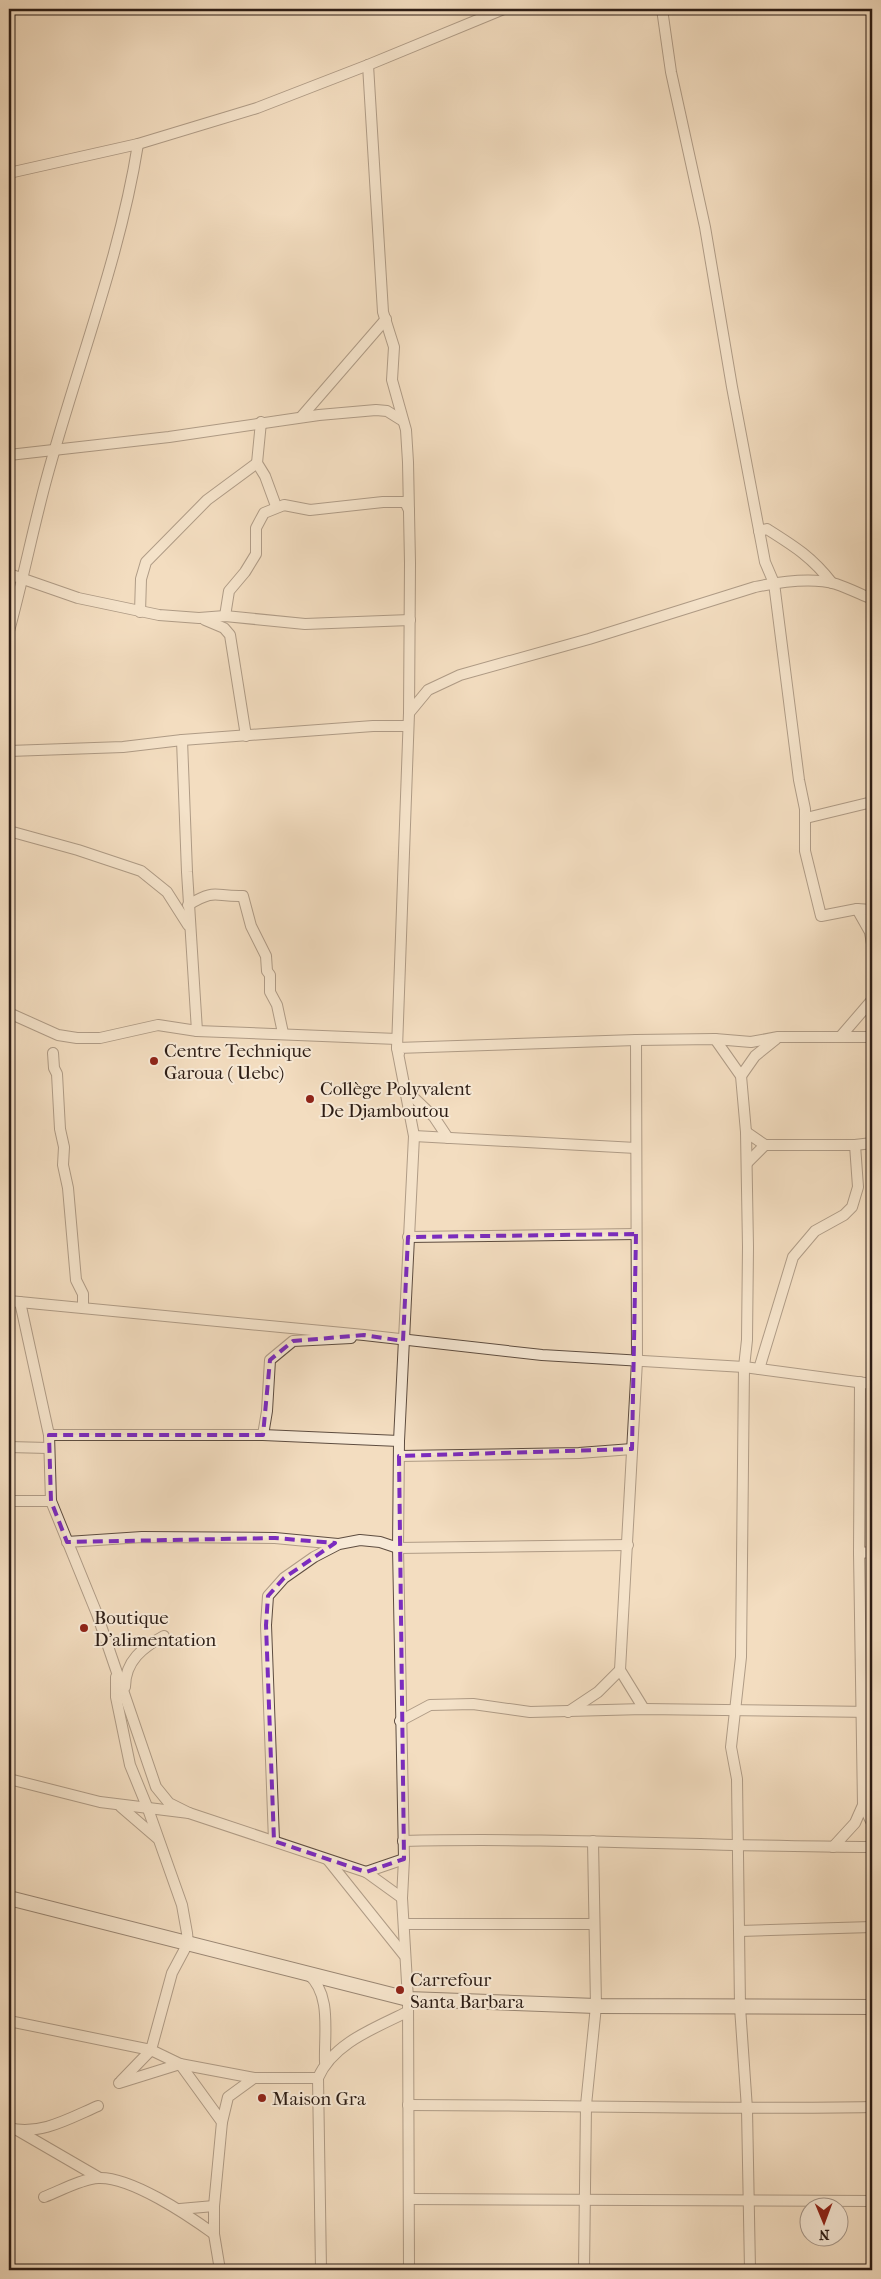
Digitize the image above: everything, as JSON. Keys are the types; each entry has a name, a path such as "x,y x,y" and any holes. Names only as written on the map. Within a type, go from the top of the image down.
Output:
{"main road":[{"path":"9,1898 308,1974 408,2005 872,2007"}],"street":[{"path":"9,173 138,144 257,108 368,66 504,9"},
{"path":"662,9 671,72 705,227 732,388 765,562 774,583 806,818 805,851 821,916 857,908 872,910"},
{"path":"368,66 383,312 394,347 392,380 403,421 408,462 409,713 397,1043 416,1136"},
{"path":"9,631 55,452 132,185 138,144"},
{"path":"302,416 386,320"},
{"path":"10,454 55,452 302,416 376,410 386,411 403,421"},
{"path":"261,422 256,463 265,476 276,506"},
{"path":"140,612 141,579 146,562 207,500 256,463"},
{"path":"226,616 229,592 256,554 255,536 260,519 264,513 276,506 284,505 310,510 384,502 405,502 409,510"},
{"path":"759,531 767,529 798,548 816,562 832,583"},
{"path":"9,574 78,598 140,612 199,618 226,616 305,624 410,620"},
{"path":"409,713 428,690 460,675 589,639 665,614 774,583 832,583 872,599"},
{"path":"199,618 224,628 230,634 246,736"},
{"path":"9,751 123,747 182,740 373,726 408,726"},
{"path":"182,740 188,905 198,1031"},
{"path":"806,818 872,802"},
{"path":"9,831 78,850 141,871 167,892 190,930"},
{"path":"188,905 212,893 243,896 251,926 266,956 267,971 270,974 270,992 277,1005 283,1033"},
{"path":"857,908 870,932 872,944"},
{"path":"841,1036 872,1000"},
{"path":"9,1013 58,1035 77,1038 100,1038 158,1025 198,1031 283,1033 397,1043 715,1039 751,1042 778,1038 872,1037"},
{"path":"741,1076 755,1056 778,1038"},
{"path":"715,1039 741,1076 747,1163 747,1340 744,1368 741,1657 731,1747 737,1779 740,2007 747,2110 750,2270"},
{"path":"636,1040 637,1360 620,1670 644,1709"},
{"path":"397,1043 417,1119 408,1237 403,1341 399,1441 398,1548 404,1859 402,1898 408,2005 409,2270"},
{"path":"53,1053 60,1101 60,1128 64,1147 63,1164 68,1188 76,1280 83,1294 83,1308"},
{"path":"410,1094 434,1117 448,1138"},
{"path":"746,1132 765,1145 855,1145 872,1143"},
{"path":"416,1136 636,1148"},
{"path":"747,1163 765,1145"},
{"path":"759,1369 793,1257 815,1231 844,1215 854,1202 858,1187 855,1145"},
{"path":"408,1237 636,1234"},
{"path":"9,1301 542,1354 759,1369 872,1384"},
{"path":"20,1302 49,1435 51,1501 96,1614 125,1693 156,1787 170,1803 190,1813 366,1872 402,1898"},
{"path":"263,1435 267,1411 270,1360 293,1341 343,1339 364,1335"},
{"path":"833,1847 855,1823 863,1806 862,1736 867,1712 859,1553 860,1382"},
{"path":"49,1435 263,1435 399,1441"},
{"path":"9,1447 48,1448"},
{"path":"399,1456 579,1453 632,1449"},
{"path":"9,1501 51,1501"},
{"path":"67,1542 142,1537 275,1538 339,1544 360,1540 380,1542 398,1548 628,1545"},
{"path":"274,1842 266,1625 268,1596 284,1578 339,1544"},
{"path":"859,1553 872,1552"},
{"path":"125,1693 126,1672 133,1659 142,1649 164,1636"},
{"path":"116,1669 116,1697 130,1765 148,1809 182,1905 188,1943 172,1973 151,2050 119,2083 180,2064"},
{"path":"568,1712 598,1692 620,1670"},
{"path":"400,1721 430,1705 472,1704 530,1712 644,1709 867,1712"},
{"path":"862,1736 872,1725"},
{"path":"9,1779 120,1806 190,1813"},
{"path":"120,1806 158,1838"},
{"path":"863,1806 872,1823"},
{"path":"403,1841 495,1839 593,1840 738,1846 872,1847"},
{"path":"584,2270 587,2200 586,2105 596,2006 593,1924 593,1840"},
{"path":"327,1859 404,1955"},
{"path":"366,1872 404,1859"},
{"path":"404,1924 593,1924"},
{"path":"740,1931 872,1927"},
{"path":"308,1974 316,1981 324,1995 325,2062 318,2078 322,2270"},
{"path":"325,2062 356,2038 408,2005"},
{"path":"9,2021 151,2050 180,2064 254,2078 318,2078"},
{"path":"180,2064 222,2122"},
{"path":"220,2270 214,2234 214,2206 222,2122 228,2098 240,2086 254,2078"},
{"path":"408,2105 586,2105 747,2110 872,2106"},
{"path":"13,2129 54,2126 98,2106"},
{"path":"13,2129 98,2178 124,2183 180,2209 214,2234"},
{"path":"44,2197 98,2178"},
{"path":"410,2198 872,2201"},
{"path":"180,2209 214,2206"}],"highlighted area":[{"path":"636,1234 632,1449 399,1456 404,1859 366,1872 274,1841 266,1625 268,1596 284,1578 335,1543 275,1538 67,1542 51,1501 49,1435 263,1435 270,1360 293,1341 364,1335 403,1341 408,1237"}],"place":[{"name":"Centre Technique Garoua ( Uebc)","path":"154,1061"},
{"name":"Collège Polyvalent De Djamboutou","path":"310,1099"},
{"name":"Boutique D'alimentation","path":"84,1628"},
{"name":"Carrefour Santa Barbara","path":"400,1990"},
{"name":"Maison Gra","path":"262,2098"}]}
